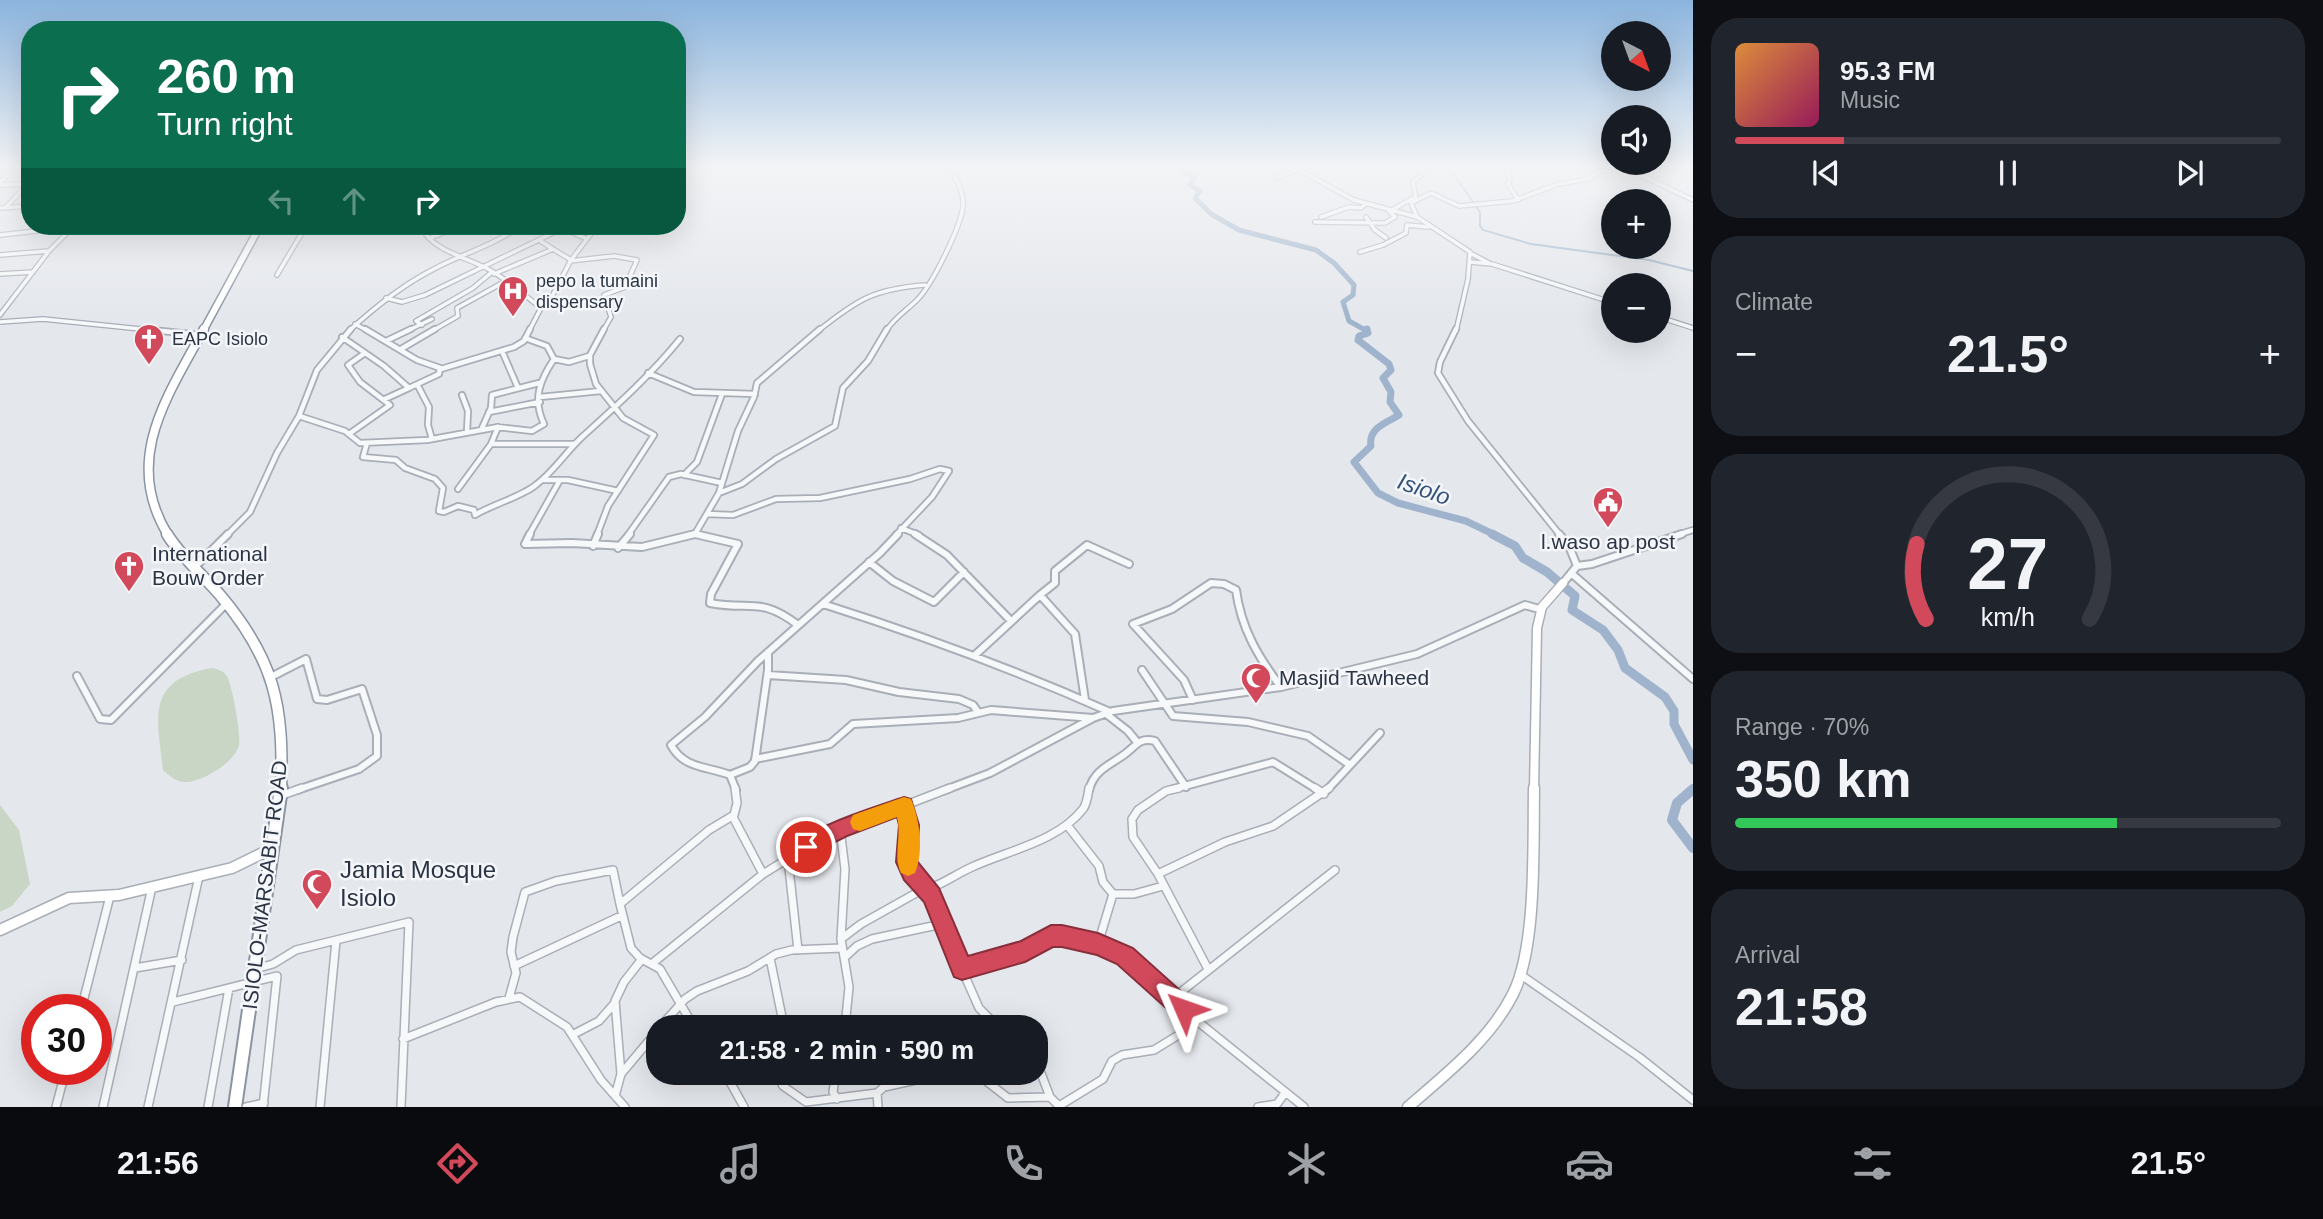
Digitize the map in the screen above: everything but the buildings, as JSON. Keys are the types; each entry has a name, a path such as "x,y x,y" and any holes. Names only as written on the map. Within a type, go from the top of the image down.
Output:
{"highway":[{"name":"ISIOLO-MARSABIT ROAD","path":"235,1107 280,796 282,729 271,677 250,632 227,603 174,547 158,519 149,490 147,462 160,411 255,235"}],"street":[{"path":"719,493 734,488 773,461 811,442 835,426 843,388 868,361 891,322 918,299 943,260 961,218"},
{"path":"1366,218 1386,238"},
{"path":"1315,222 1370,224 1395,218"},
{"path":"1419,218 1470,253 1492,264 1601,299"},
{"path":"1360,252 1383,245 1406,233 1407,225 1431,227"},
{"path":"0,235 21,233"},
{"path":"0,315 49,251 65,235"},
{"path":"277,275 301,235"},
{"path":"425,235 459,258 493,273 541,307"},
{"path":"430,238 438,235"},
{"path":"193,568 250,512 281,444 299,416 317,370 342,337 386,298 425,273 508,235"},
{"path":"386,298 401,302 408,300 547,235"},
{"path":"578,235 587,239"},
{"path":"355,324 388,341 416,361 441,369 473,357 516,347 540,314 541,307 549,302 571,261 590,235"},
{"path":"539,240 571,261 607,256 633,257 637,260 625,287 604,294 611,317 589,356 594,378 613,406 631,425 650,432 654,437 605,511 593,546"},
{"path":"422,325 416,320 469,291 493,273 553,249"},
{"path":"0,255 49,251"},
{"path":"1470,253 1457,326 1450,345 1440,360 1438,373 1468,421 1562,534 1577,566"},
{"path":"1470,262 1492,264"},
{"path":"0,274 33,272"},
{"path":"401,350 457,316 457,308 504,282"},
{"path":"695,534 719,493 738,431 755,394 757,383 766,373 842,310 888,288 925,285"},
{"path":"0,322 43,319 200,335"},
{"path":"388,341 432,320"},
{"path":"1671,321 1693,328"},
{"path":"342,337 410,388"},
{"path":"525,338 547,346 554,359"},
{"path":"367,443 363,457 394,460 405,468 436,480 443,488 438,508 440,511 461,507 472,509 475,515 494,503 525,493 543,480 575,444 598,425 613,406 662,361 680,339"},
{"path":"502,351 518,388"},
{"path":"349,434 389,407 385,399 360,383 348,365 365,353"},
{"path":"554,359 569,362 589,356"},
{"path":"299,416 349,434 355,441 367,443 432,439 482,428 532,431 544,423 539,415 539,383 554,359"},
{"path":"385,399 418,386 438,375 441,369"},
{"path":"648,373 691,391 755,394"},
{"path":"482,428 492,395 539,383"},
{"path":"418,386 429,407 428,425 432,439"},
{"path":"489,412 540,400 601,391"},
{"path":"684,475 696,465 722,394"},
{"path":"462,395 467,411 467,431"},
{"path":"458,489 491,444 498,431 496,427"},
{"path":"491,444 575,444"},
{"path":"707,514 733,515 776,499 821,498 910,479 940,469 947,470 948,474 932,498 869,562 768,652 705,717 671,745 676,754 691,765 730,775 750,767 755,759 768,674 768,652"},
{"path":"618,548 647,512 667,479 674,475 684,475 722,484"},
{"path":"543,480 561,480 618,491"},
{"path":"561,480 537,518 525,544 572,543 618,548 656,545 695,534 738,544 709,597 710,603 763,604 781,612 798,625"},
{"path":"901,528 927,540 964,572 1011,621"},
{"path":"1408,1107 1443,1077 1485,1033 1508,1003 1521,975 1529,919 1539,609 1545,599 1561,586 1577,566 1592,564 1693,530"},
{"path":"974,656 1055,583 1055,571 1087,545 1129,565"},
{"path":"869,562 893,581 934,602 964,572"},
{"path":"1571,573 1693,679"},
{"path":"1193,700 1184,680 1133,624 1171,609 1211,583 1224,584 1236,590 1237,610 1247,637 1281,687"},
{"path":"1040,595 1075,634 1085,700"},
{"path":"77,676 100,719 111,720 227,603"},
{"path":"823,604 909,631 1085,700 1107,712 1137,742"},
{"path":"654,962 763,874 840,829 990,773 1107,712 1281,687 1417,654 1525,605 1539,609"},
{"path":"271,677 306,659 312,670 312,692 317,699 327,700 362,689 379,745 377,756 364,767 280,796"},
{"path":"1142,670 1154,683 1161,703 1173,716 1248,722 1308,736 1350,765"},
{"path":"768,674 846,680 899,692 959,699 973,705 978,712"},
{"path":"755,759 830,744 853,724 958,718 991,709 1093,718"},
{"path":"1158,874 1225,842 1273,826 1324,794 1380,733"},
{"path":"671,1015 697,991 748,971 786,951 841,944 867,920 918,892 928,890 974,866 1022,849 1067,825 1084,807 1090,785 1101,768 1127,753 1137,742 1147,739 1155,741 1186,787"},
{"path":"1208,969 1158,874 1133,837 1132,819 1138,810 1166,791 1273,762 1324,794"},
{"path":"730,775 737,799 733,817 763,874"},
{"path":"904,806 909,825 906,862 911,873 935,901 970,992 985,1015"},
{"path":"620,904 686,853 712,828 733,817"},
{"path":"1067,825 1099,866 1103,882 1113,894"},
{"path":"840,829 845,869 841,944 849,987 846,1015"},
{"path":"0,930 69,898 88,895 110,897 236,867 273,848"},
{"path":"788,859 798,950"},
{"path":"509,998 516,973 511,951 513,937 525,892 556,881 613,870 621,916 630,943 642,959 654,962 687,1015"},
{"path":"1172,999 1335,870"},
{"path":"148,1107 199,876"},
{"path":"1113,894 1134,894 1163,886"},
{"path":"103,1107 152,887"},
{"path":"1098,944 1113,894"},
{"path":"85,994 110,897"},
{"path":"514,966 621,916"},
{"path":"256,970 273,964 296,950 409,922 401,1107"},
{"path":"845,957 861,944 892,934 908,933 921,927 942,924"},
{"path":"962,969 1025,951 1051,936 1098,944 1125,956 1196,1020 1304,1107"},
{"path":"320,1107 336,941"},
{"path":"770,958 782,1015"},
{"path":"572,1035 599,1021 613,1005 625,982 642,959"},
{"path":"135,968 182,960"},
{"path":"1521,975 1639,1057 1693,1100"},
{"path":"173,1002 277,976 263,1105 246,1107"},
{"path":"208,1107 229,988"},
{"path":"403,1040 509,998 525,999 560,1021 601,1080 625,1107"},
{"path":"613,1005 622,1053 621,1074 615,1096"},
{"path":"1045,1085 1050,1097 1059,1107 1073,1095 1103,1079 1112,1060 1122,1055 1154,1050 1185,1031 1196,1020"},
{"path":"621,1074 646,1044"},
{"path":"56,1107 62,1085"},
{"path":"732,1085 744,1107"},
{"path":"783,1085 806,1102 877,1093 884,1087 893,1085"},
{"path":"834,1085 833,1092 837,1099"},
{"path":"992,1085 1008,1098 1050,1097"},
{"path":"877,1093 878,1107"},
{"path":"1258,1107 1277,1104 1285,1093"}],"green space":[{"path":"212,668 226,675 231,687 239,745 232,758 218,770 194,781 180,781 163,770 158,718 160,704 165,692 175,682 190,674"},
{"path":"0,805 19,830 30,884 12,906 0,912"}],"waterway":[{"name":"Isiolo","path":"1217,218 1239,230 1316,250 1334,263 1354,285 1353,295 1343,302 1349,321 1367,331"},
{"path":"1480,218 1483,230 1531,244 1649,260 1693,271"},
{"name":"Isiolo","path":"1367,329 1368,333 1359,336 1358,340 1389,364 1391,370 1383,378 1391,392 1390,402 1399,415 1375,430 1371,446 1354,462 1378,493 1398,503 1466,521 1495,535"},
{"name":"Isiolo","path":"1492,534 1515,546 1523,558 1547,572 1575,596 1572,610 1603,630 1618,650 1625,668 1665,697 1674,711 1674,724 1693,760"},
{"name":"Isiolo","path":"1693,789 1677,803 1672,820 1693,848"}],"slow traffic":[{"path":"860,822 904,806 909,825 908,866"}],"place":[{"name":"pepo la tumaini dispensary","path":"513,318"},
{"name":"EAPC Isiolo","path":"149,366"},
{"name":"l.waso ap post","path":"1608,529"},
{"name":"International Bouw Order","path":"129,593"},
{"name":"Masjid Tawheed","path":"1256,705"},
{"name":"Jamia Mosque Isiolo","path":"317,911"}],"route":[{"path":"806,847 840,829 904,806 909,825 906,862 911,873 932,895 962,969 1025,951 1051,936 1062,936 1105,946 1125,956 1184,1009"}]}
